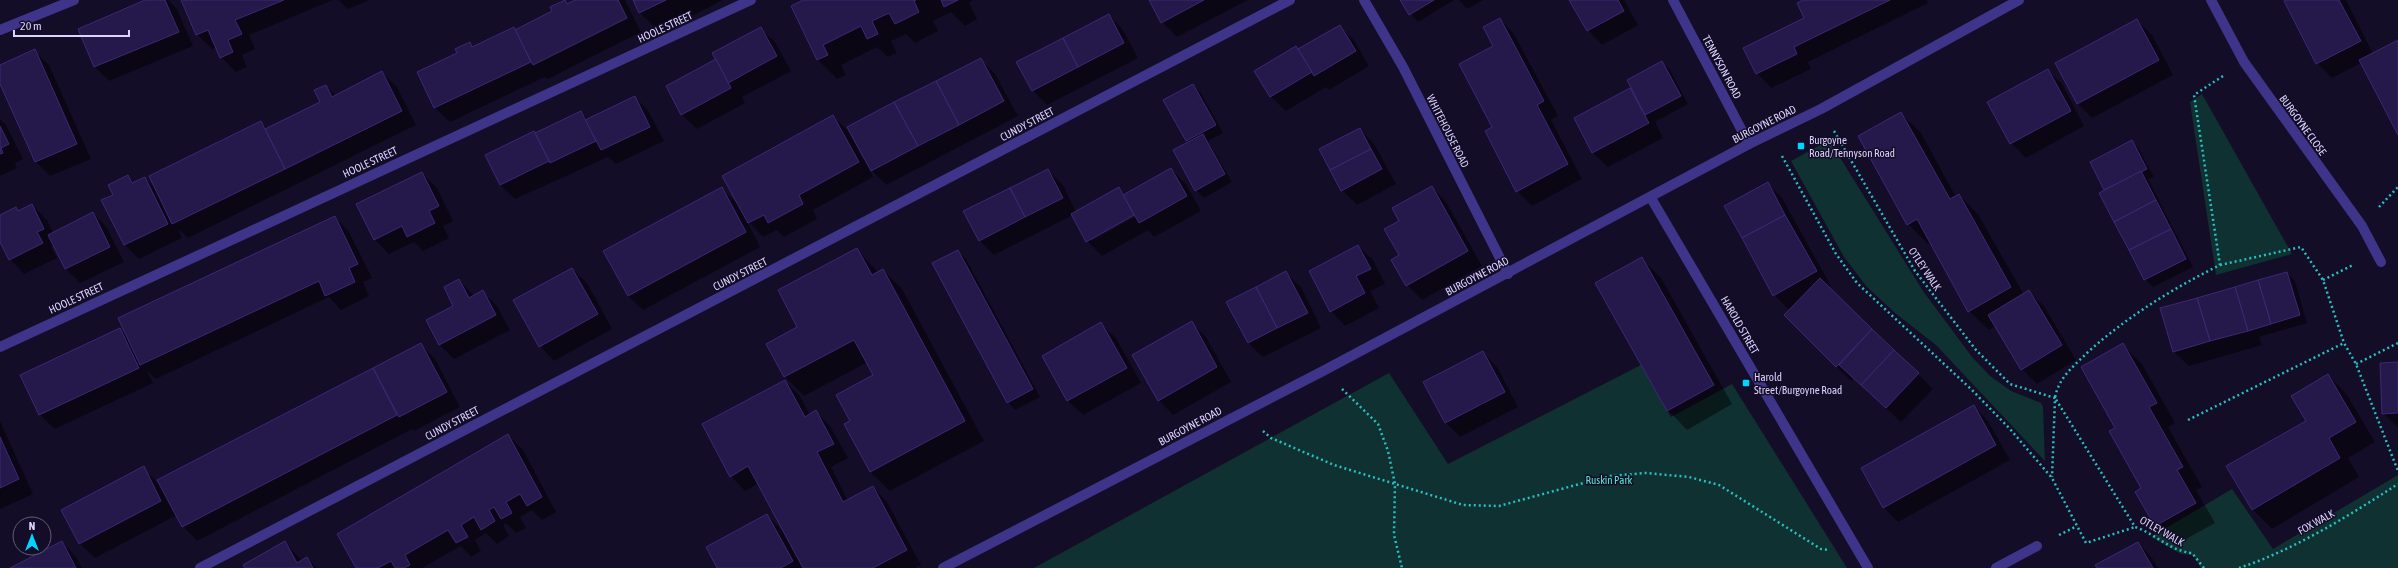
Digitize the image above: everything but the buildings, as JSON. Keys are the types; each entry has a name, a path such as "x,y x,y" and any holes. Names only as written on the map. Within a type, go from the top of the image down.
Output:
{"street":[{"path":"0,30 74,0"},
{"name":"HOOLE STREET","path":"0,347 751,0"},
{"name":"CUNDY STREET","path":"200,568 1290,0"},
{"name":"WHITEHOUSE ROAD","path":"1364,0 1403,67 1508,274"},
{"name":"TENNYSON ROAD","path":"1673,0 1749,144"},
{"name":"BURGOYNE ROAD","path":"943,568 1508,274 1749,144 1821,109 2003,4 2020,0"},
{"name":"BURGOYNE CLOSE","path":"2211,0 2244,62 2362,226 2381,262"},
{"name":"HAROLD STREET","path":"1651,198 1868,568"},
{"path":"1996,568 2037,546"}],"path":[{"path":"2220,265 2194,95 2244,62"},
{"name":"OTLEY WALK","path":"1821,109 1915,271 1976,350 2010,384 2055,398 2135,527 2147,531 2181,552 2192,553 2204,568"},
{"path":"1770,134 1836,254 1857,283 1972,390 2052,478 2086,543 2135,527"},
{"path":"2052,478 2055,398 2057,386 2070,369 2110,332 2151,303 2220,265 2301,247 2323,280 2344,343 2356,364 2398,471"},
{"path":"2188,420 2344,343"},
{"path":"2356,364 2398,343"},
{"path":"1323,371 1378,424 1388,450 1395,484 1394,535 1402,568"},
{"path":"1244,411 1270,438 1334,465 1463,505 1499,506 1609,476 1646,473 1689,477 1719,485 1821,549 1838,552 1855,546"},
{"name":"FOX WALK","path":"2239,568 2265,560 2398,484"}],"green space":[{"path":"2202,94 2292,254 2216,275 2190,102"},
{"path":"1829,140 1923,291 1972,357 1990,376 2011,391 2041,403 2043,407 2045,461 1936,345 1895,313 1867,287 1844,257 1791,161"},
{"name":"Ruskin Park","path":"1641,365 1671,417 1732,384 1847,568 1034,568 1389,373 1448,464"},
{"path":"2398,475 2398,568 2201,568 2193,555 2181,554 2151,537 2232,489 2273,549"}],"place":[{"name":"Burgoyne Road/Tennyson Road","path":"1801,146"},
{"name":"Harold Street/Burgoyne Road","path":"1746,383"}]}
